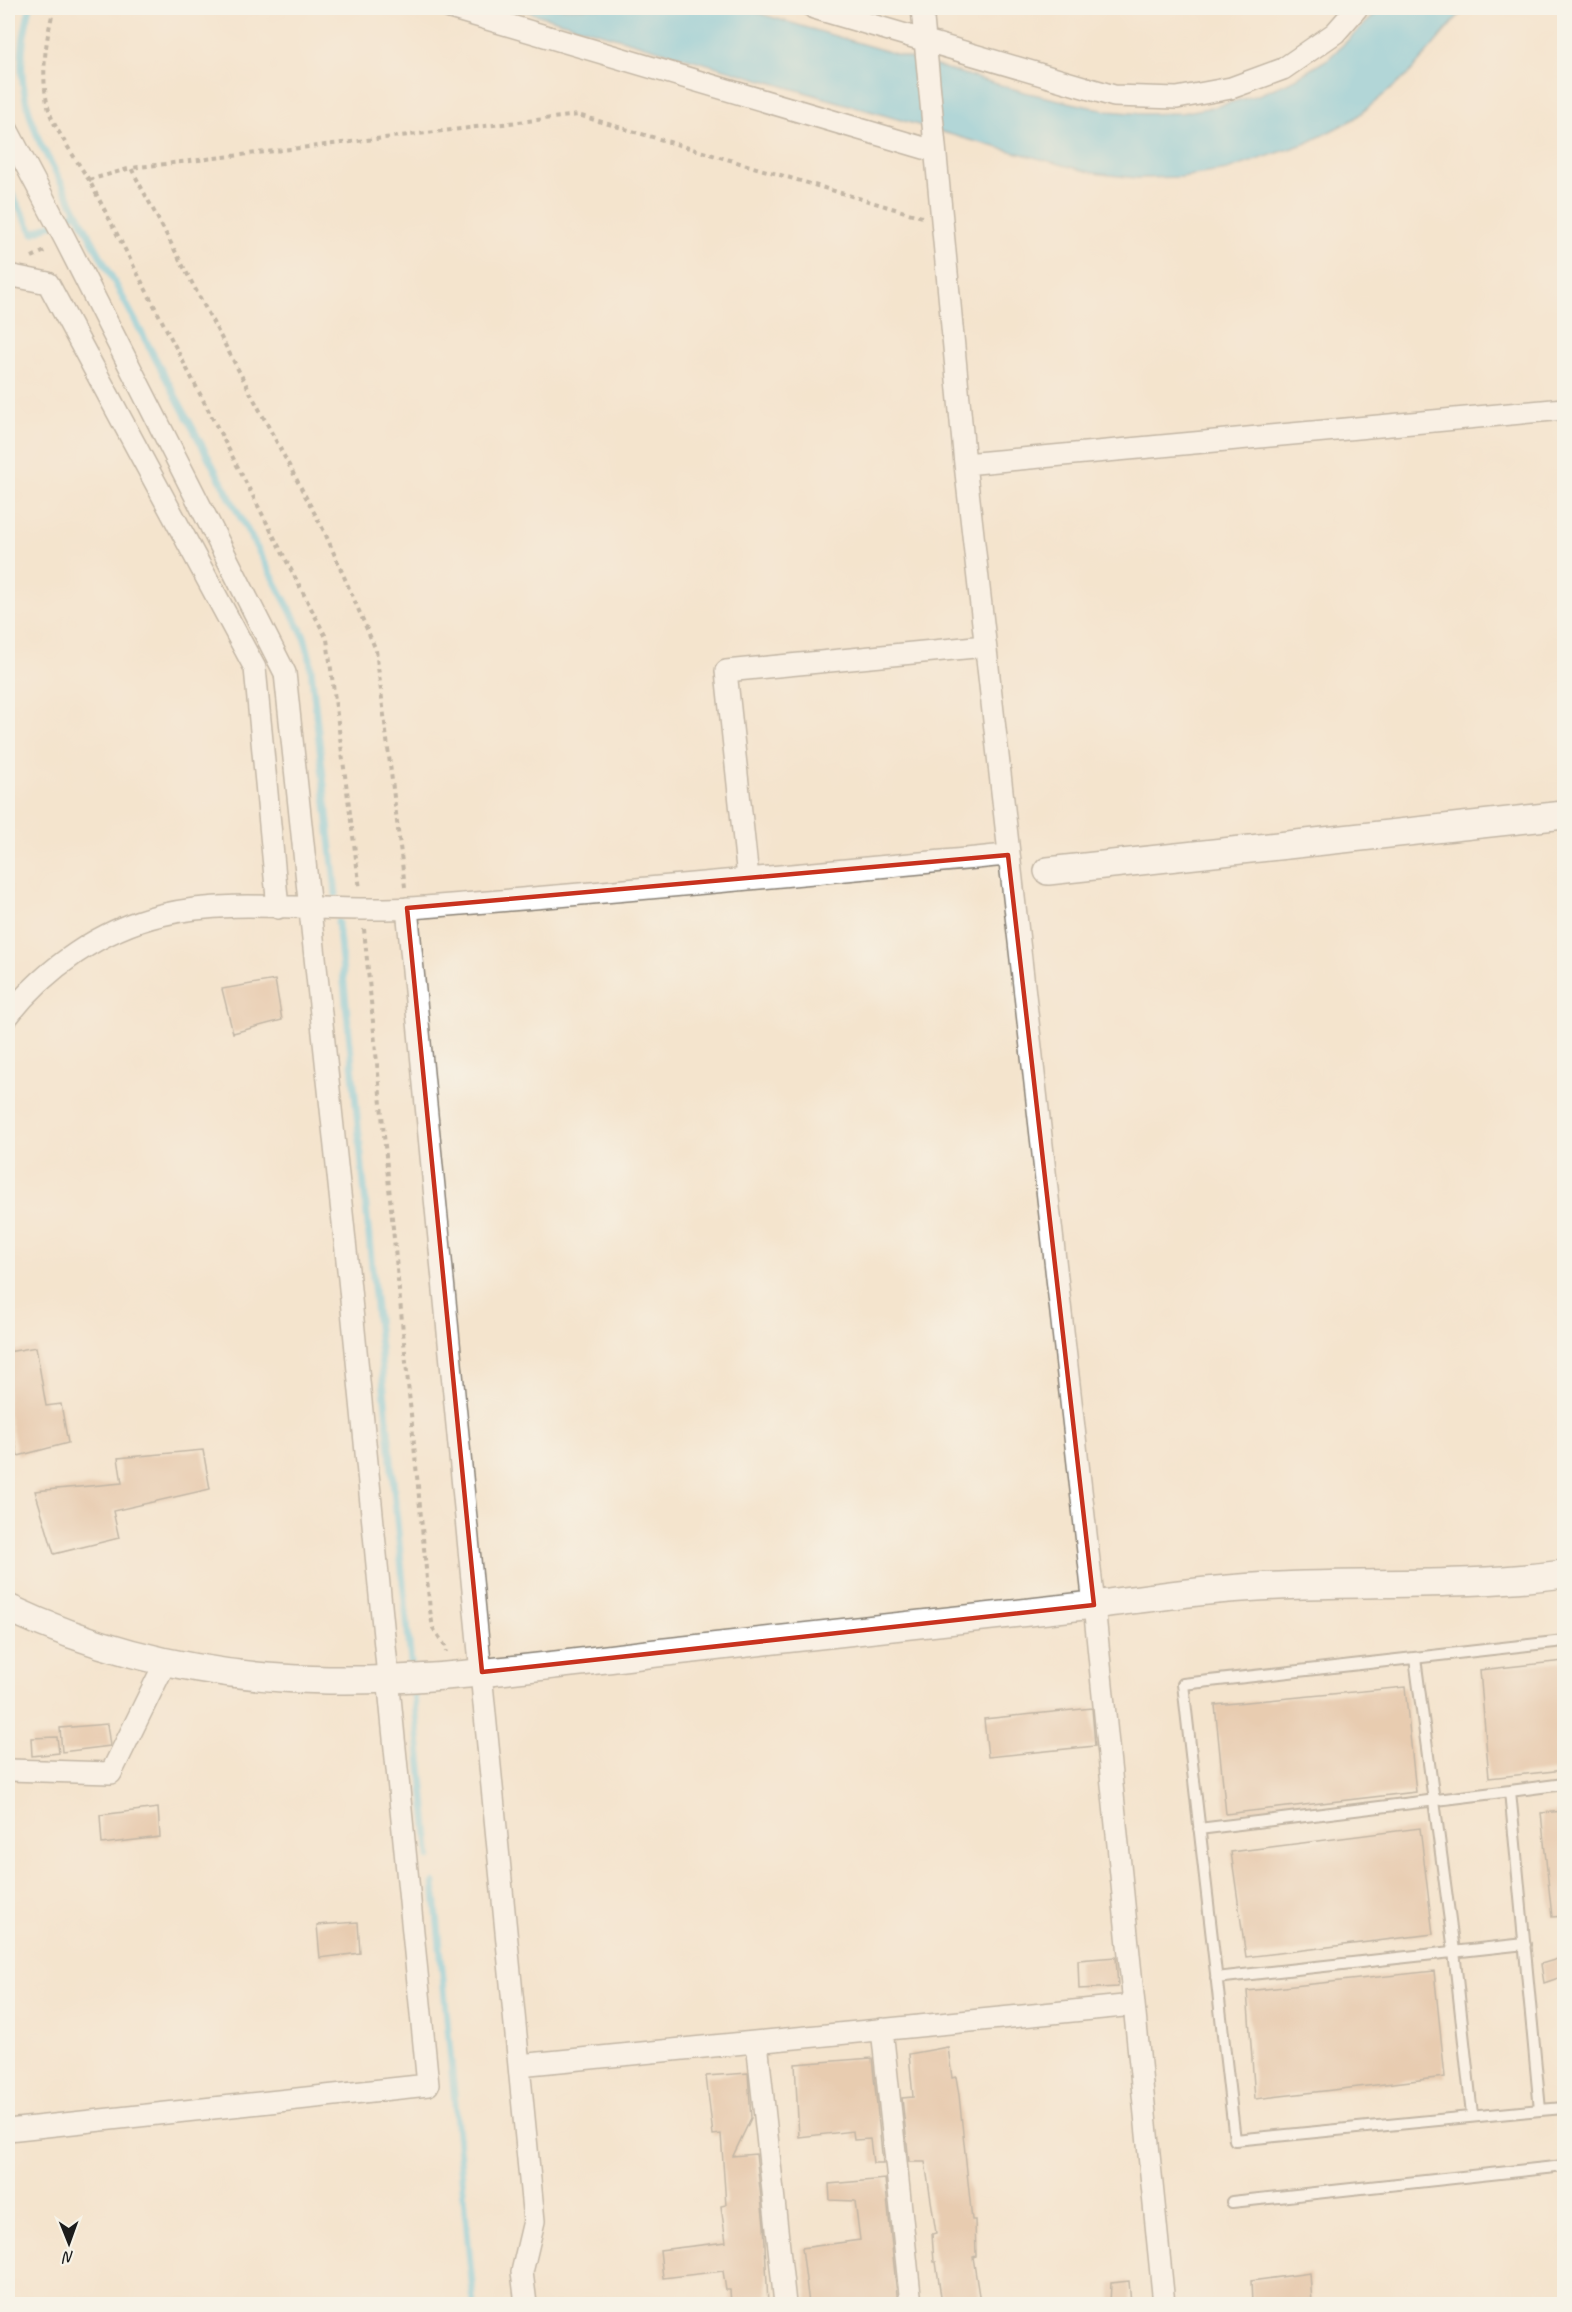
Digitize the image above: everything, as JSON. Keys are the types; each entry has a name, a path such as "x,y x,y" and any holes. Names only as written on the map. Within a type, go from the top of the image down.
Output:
{"street":[{"path":"450,8 934,147"},
{"path":"814,8 924,47 1114,96 1177,98 1231,88 1283,69 1335,33 1357,8"},
{"path":"922,8 965,464 1094,1605 1164,2304"},
{"path":"8,131 23,165 64,236 285,673 394,1678 428,2085 8,2130"},
{"path":"16,276 48,283 255,668 278,908"},
{"path":"965,464 1564,409"},
{"path":"748,878 726,671 985,646"},
{"path":"1048,871 1564,815"},
{"path":"8,1016 29,989 85,946 160,915 198,908 407,908 1008,855"},
{"path":"407,908 483,1672 534,2222 522,2272 526,2304"},
{"path":"8,1608 35,1621 134,1654 223,1672 283,1678 394,1678 483,1672 1220,1590 1515,1581 1564,1574"},
{"path":"8,1770 111,1773 166,1661"},
{"path":"519,2065 1134,2005"},
{"path":"882,2029 911,2304"},
{"path":"758,2042 785,2304"}],"lane":[{"path":"1564,1641 1183,1684 1235,2140 1472,2115 1564,2108"},
{"path":"1415,1658 1454,1951 1472,2115"},
{"path":"1199,1829 1564,1784"},
{"path":"1510,1791 1540,2110"},
{"path":"1216,1978 1525,1944"},
{"path":"1232,2202 1564,2166"}],"path":[{"path":"54,8 45,39 44,73 52,119 104,209"},
{"path":"89,180 131,168 578,115 943,223"},
{"path":"131,168 325,533 376,650 407,908"},
{"path":"16,276 25,260 64,236"}],"highlighted area":[{"path":"1008,855 1094,1605 482,1672 407,908"}],"water":[{"path":"514,8 741,8 1024,92 1107,111 1143,114 1181,113 1214,107 1258,95 1289,82 1328,59 1382,8 1465,8 1408,75 1354,119 1307,143 1227,170 1181,177 1137,178 1093,173 970,140"}],"building":[{"path":"275,980 282,1020 233,1033 222,989"},
{"path":"36,1347 46,1406 61,1404 68,1443 18,1456 8,1413 8,1352"},
{"path":"203,1450 210,1489 113,1511 119,1538 54,1554 35,1491 122,1483 118,1458"},
{"path":"1564,1661 1564,1770 1489,1778 1480,1670"},
{"path":"1405,1687 1416,1792 1226,1814 1215,1705"},
{"path":"1092,1708 1095,1746 988,1757 984,1719"},
{"path":"107,1724 110,1746 62,1752 60,1728"},
{"path":"57,1737 59,1753 32,1756 31,1738"},
{"path":"158,1808 160,1837 102,1844 100,1815"},
{"path":"1564,1811 1564,1916 1552,1917 1541,1813"},
{"path":"1420,1828 1433,1934 1246,1957 1231,1852"},
{"path":"358,1922 360,1953 320,1958 317,1925"},
{"path":"1116,1957 1118,1987 1079,1989 1078,1960"},
{"path":"1564,1957 1564,1976 1544,1983 1541,1964"},
{"path":"1434,1971 1445,2077 1255,2099 1247,1991"},
{"path":"948,2047 952,2078 956,2077 959,2095 972,2220 975,2220 976,2256 973,2257 980,2302 963,2304 942,2304 936,2262 934,2262 932,2234 936,2233 925,2162 909,2162 902,2098 913,2097 909,2054"},
{"path":"872,2058 883,2163 873,2163 870,2139 854,2140 853,2131 799,2137 795,2064"},
{"path":"748,2073 751,2118 733,2156 756,2154 764,2225 768,2304 731,2304 730,2290 726,2290 723,2271 663,2278 660,2250 726,2242 721,2206 726,2205 721,2134 713,2135 706,2076"},
{"path":"885,2179 898,2304 809,2304 802,2248 860,2240 855,2201 830,2200 829,2184"},
{"path":"1310,2273 1312,2303 1252,2304 1251,2281"},
{"path":"1129,2281 1131,2304 1110,2304 1111,2283"}],"waterway":[{"path":"30,8 23,44 22,76 28,108 40,143 304,636 310,659 336,894"},
{"path":"8,187 33,233 76,213"},
{"path":"338,922 412,1673"},
{"path":"413,1684 430,1857"},
{"path":"434,1883 474,2304"}]}
